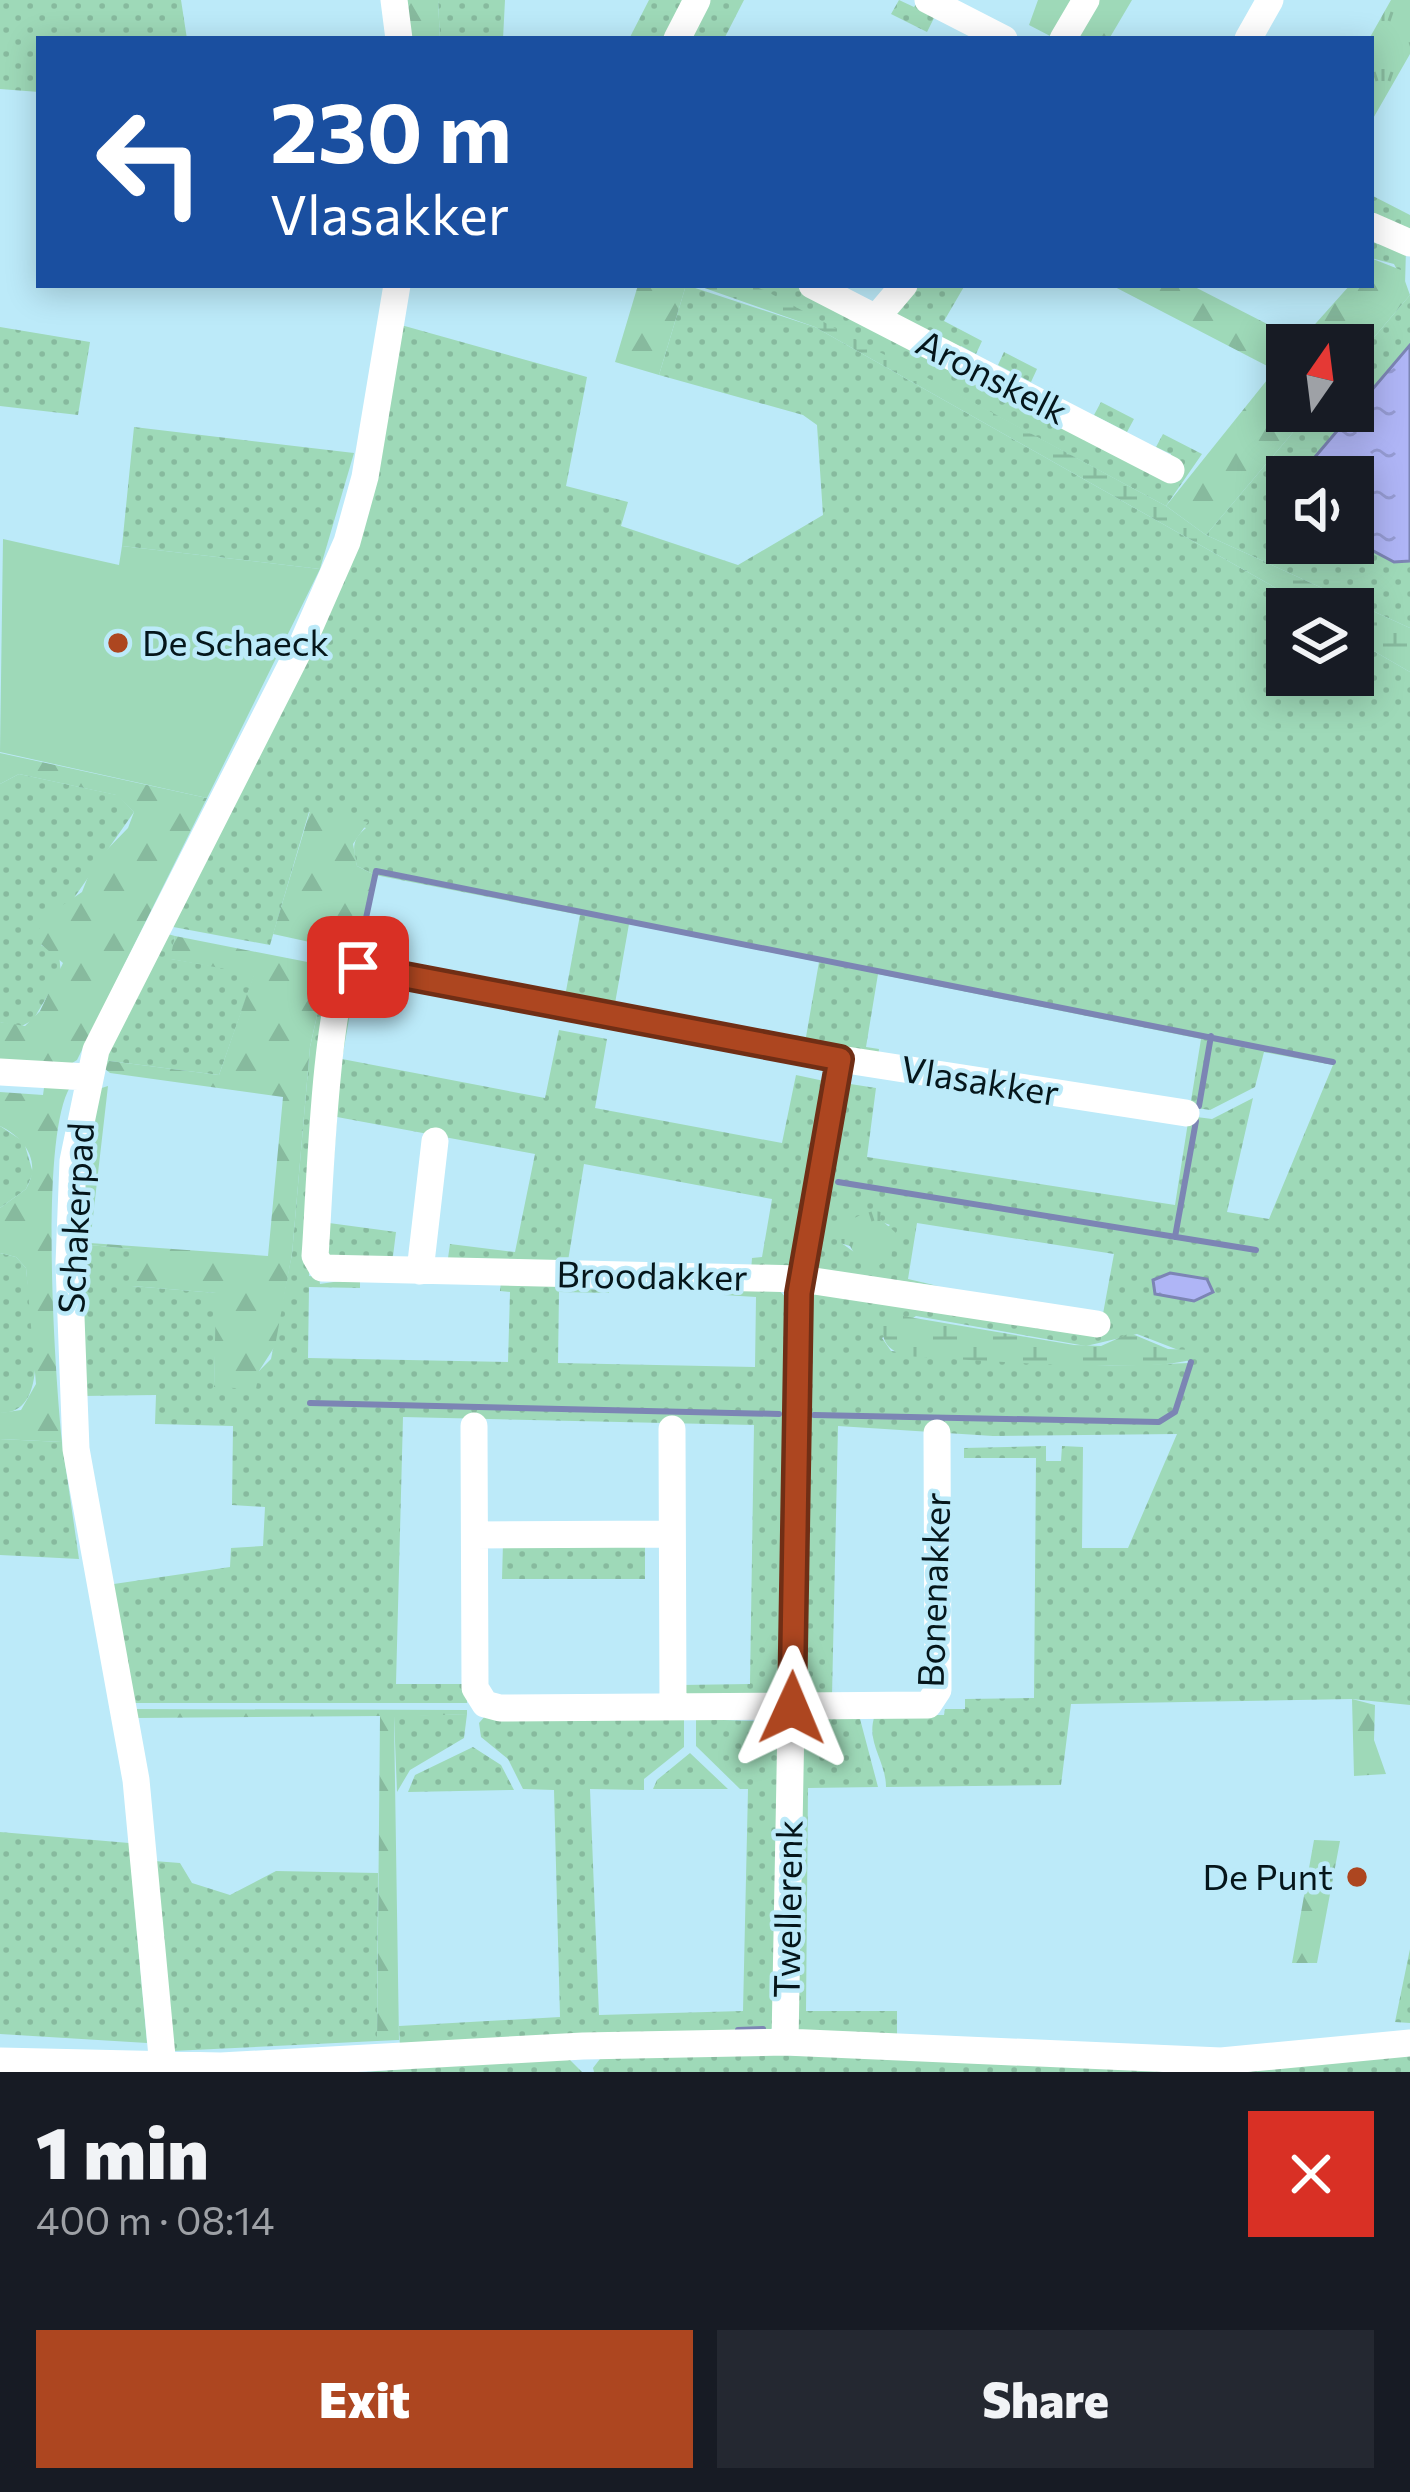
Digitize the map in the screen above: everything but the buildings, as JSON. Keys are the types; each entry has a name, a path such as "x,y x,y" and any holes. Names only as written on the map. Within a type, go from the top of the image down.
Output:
{"street":[{"path":"394,0 399,36"},
{"path":"679,36 697,0"},
{"path":"928,0 998,36"},
{"path":"1065,36 1086,0"},
{"path":"1250,36 1270,0"},
{"path":"1374,227 1410,243"},
{"name":"Schakerpad","path":"163,2067 136,1780 76,1449 71,1195 87,1077 332,580 365,478 397,288"},
{"name":"Aronskelk","path":"818,288 1171,470"},
{"path":"876,318 901,288"},
{"name":"Vlasakker","path":"322,1268 315,1256 334,1027 343,977 350,969 840,1059 1186,1113"},
{"name":"Twellerenk","path":"785,2042 800,1279 840,1059"},
{"path":"0,1072 87,1077"},
{"path":"420,1271 435,1141"},
{"name":"Broodakker","path":"322,1268 800,1279 1097,1324"},
{"name":"Bonenakker","path":"474,1426 475,1683 482,1701 494,1708 921,1708 936,1697 937,1433"},
{"path":"672,1429 673,1707"},
{"path":"475,1535 672,1534"},
{"path":"0,2061 221,2069 785,2042 1221,2061 1410,2043"}],"green space":[{"path":"0,0 181,0 187,36 36,36 36,92 0,89"},
{"path":"401,0 438,0 440,36 406,36"},
{"path":"438,0 505,0 503,36 440,36"},
{"path":"649,0 688,0 670,36 631,36"},
{"path":"706,0 744,0 726,36 688,36"},
{"path":"899,0 914,7 917,3 934,18 927,32 891,14"},
{"path":"1038,0 1081,0 1053,36 1029,25"},
{"path":"1092,0 1132,0 1111,36 1070,36"},
{"path":"1391,0 1410,0 1410,54 1374,117 1374,36"},
{"path":"1374,197 1410,215 1410,235 1374,218"},
{"path":"1381,239 1406,249 1405,285 1394,264 1374,259 1374,242"},
{"path":"1374,259 1401,270 1410,295 1374,337 1374,324 1315,324 1347,288 1374,288"},
{"path":"637,288 685,288 659,375 615,362"},
{"path":"685,288 815,327 1276,588 1266,588 1266,696 1374,696 1374,651 1410,672 1410,1705 1352,1699 1071,1704 1061,1785 886,1787 872,1734 875,1715 944,1715 945,1709 965,1709 965,1699 1034,1698 1036,1458 964,1458 964,1448 1046,1446 1046,1461 1061,1461 1062,1446 1083,1447 1082,1548 1128,1548 1177,1434 993,1436 838,1426 832,1696 801,1692 806,1301 816,1289 1100,1330 1114,1254 917,1223 908,1279 938,1286 814,1269 844,1083 876,1088 867,1157 1175,1205 1189,1116 1212,1119 1253,1098 1227,1212 1269,1219 1333,1065 1264,1052 1255,1087 1210,1110 1190,1107 1201,1039 878,974 866,1047 879,1049 878,1057 793,1043 794,1035 806,1037 819,962 629,924 614,1009 554,997 556,990 566,991 580,915 375,875 357,866 356,841 366,828 309,812 270,945 168,926 345,569 401,325 587,377 566,486 628,502 621,526 738,565 823,515 817,425 803,415 659,375","holes":["865,1216 890,1225 854,1252 840,1242 849,1225","1170,1273 1188,1276 1194,1301 1155,1294 1153,1281","916,1316 1086,1346 1137,1334 1181,1351 1189,1363 1110,1366 891,1351 882,1338"]},
{"path":"704,288 766,291 1166,506 1206,535 1322,588 1276,588 815,327"},
{"path":"758,288 801,288 1172,476 1171,454 1156,447 1163,434 1202,454 1166,506"},
{"path":"908,288 963,288 944,321 982,341 976,354 961,346 958,352 886,315"},
{"path":"1117,288 1197,288 1267,324 1266,365"},
{"path":"1410,295 1410,345 1374,387 1374,337"},
{"path":"0,327 90,342 78,415 0,406"},
{"path":"1004,352 1037,369 1031,382 998,365"},
{"path":"1266,381 1266,432 1293,432 1273,456 1266,456 1266,464 1206,535 1166,506"},
{"path":"1101,402 1134,419 1127,432 1094,415"},
{"path":"134,427 354,453 320,569 122,546"},
{"path":"1293,432 1336,432 1316,456 1273,456"},
{"path":"1266,464 1266,562 1206,535"},
{"path":"3,539 119,565 122,546 320,569 207,798 0,752"},
{"path":"1374,551 1394,562 1410,561 1410,628 1374,612 1374,588 1322,588 1270,564 1374,564"},
{"path":"1374,612 1410,628 1410,672 1374,651"},
{"path":"0,753 207,798 77,1060 69,1065 0,1060 0,1022 25,1026 40,1011 63,963 36,940 42,919 82,892 93,864 128,828 134,812 116,795 19,774 0,784"},
{"path":"19,774 117,795 134,812 41,945 59,955 61,973 33,1020 20,1027 0,1022 0,784"},
{"path":"310,811 368,822 353,844 357,866 375,875 360,953 273,934"},
{"path":"164,933 175,936 171,959 255,973 219,1075 102,1060"},
{"path":"175,936 328,966 310,1047 292,1254 275,1346 259,1371 256,1389 214,1387 216,1293 132,1286 132,1249 79,1244 92,1091 108,1086 90,1243 268,1256 283,1097 110,1073 100,1065 102,1060 219,1075 254,974 170,959"},
{"path":"328,966 340,968 329,1028 309,1276 319,1277 320,1284 360,1278 360,1288 309,1287 308,1358 508,1362 510,1292 500,1291 501,1281 585,1283 586,1289 601,1290 602,1283 609,1283 609,1293 559,1292 558,1363 755,1367 756,1297 724,1295 725,1285 778,1289 789,1301 781,1692 775,1697 688,1698 681,1685 750,1684 754,1425 403,1417 396,1684 467,1684 467,1703 132,1703 107,1585 230,1567 231,1548 263,1546 265,1507 232,1505 233,1426 155,1424 156,1395 83,1396 79,1244 132,1249 132,1286 217,1293 214,1387 259,1371 271,1359 292,1254 310,1047"},
{"path":"354,991 342,1059 545,1098 559,1030 607,1039 595,1108 782,1143 796,1075 829,1082 797,1259 789,1268 751,1271 752,1258 762,1257 772,1199 584,1164 567,1267 447,1265 450,1244 515,1252 535,1154 337,1117 329,1223 396,1232 392,1264 330,1262 320,1252 338,1026"},
{"path":"45,1081 70,1087 60,1115 52,1205 62,1442 0,1439 0,1413 21,1410 36,1384 26,1268 16,1257 0,1253 0,1208 26,1189 31,1160 17,1137 0,1126 0,1092 43,1095"},
{"path":"0,1126 24,1142 33,1173 26,1189 0,1208"},
{"path":"870,1210 881,1212 880,1219 895,1232 891,1258 876,1267 859,1262 850,1246 840,1243 841,1225"},
{"path":"0,1253 16,1257 26,1268 36,1356 29,1396 18,1409 0,1413"},
{"path":"891,1314 1074,1345 1101,1346 1130,1333 1168,1349 1196,1350 1198,1356 1180,1362 1106,1366 905,1356 885,1340 882,1323"},
{"path":"0,1439 62,1442 79,1559 0,1555"},
{"path":"645,1542 645,1579 502,1579 503,1543"},
{"path":"1352,1699 1375,1705 1374,1740 1386,1774 1354,1776"},
{"path":"129,1709 467,1710 467,1714 394,1717 399,2040 377,2041 380,1716 136,1718"},
{"path":"467,1714 464,1738 410,1770 397,1792 394,1716"},
{"path":"486,1715 684,1719 684,1747 644,1779 644,1790 590,1789 599,2015 743,2011 748,1789 740,1789 696,1746 696,1719 778,1722 777,2020 770,2031 400,2048 399,2026 560,2017 554,1790 523,1789 508,1759 481,1737 479,1723"},
{"path":"859,1715 878,1787 808,1788 806,2011 897,2011 897,2038 798,2030 803,1723 809,1718"},
{"path":"473,1747 501,1765 514,1790 408,1792 415,1775"},
{"path":"690,1753 728,1789 653,1789 657,1780"},
{"path":"0,1832 129,1843 147,2043 0,2034"},
{"path":"1314,1840 1340,1841 1317,1963 1292,1963"},
{"path":"154,1861 180,1863 192,1883 230,1895 276,1871 378,1873 377,2041 172,2051"},
{"path":"1410,1949 1410,2023 1395,2022"},
{"path":"747,2054 1280,2068 1410,2054 1410,2072 594,2072 593,2068 603,2055"},
{"path":"566,2056 582,2072 366,2072"}],"water":[{"path":"1410,345 1410,561 1394,562 1374,551 1374,456 1316,456 1336,432 1374,432 1374,387"},
{"path":"1170,1273 1207,1279 1213,1292 1194,1301 1155,1294 1153,1280"}],"waterway":[{"path":"359,951 376,871 1333,1062"},
{"path":"1199,1106 1211,1036"},
{"path":"1175,1237 1196,1121"},
{"path":"838,1182 1256,1250"},
{"path":"814,1415 1159,1422 1175,1412 1191,1362"},
{"path":"310,1403 779,1414"},
{"path":"738,2030 763,2029"}],"place":[{"name":"De Schaeck","path":"118,643"},
{"name":"De Punt","path":"1357,1877"}],"route":[{"path":"358,967 840,1059 799,1293 792,1708"}]}
